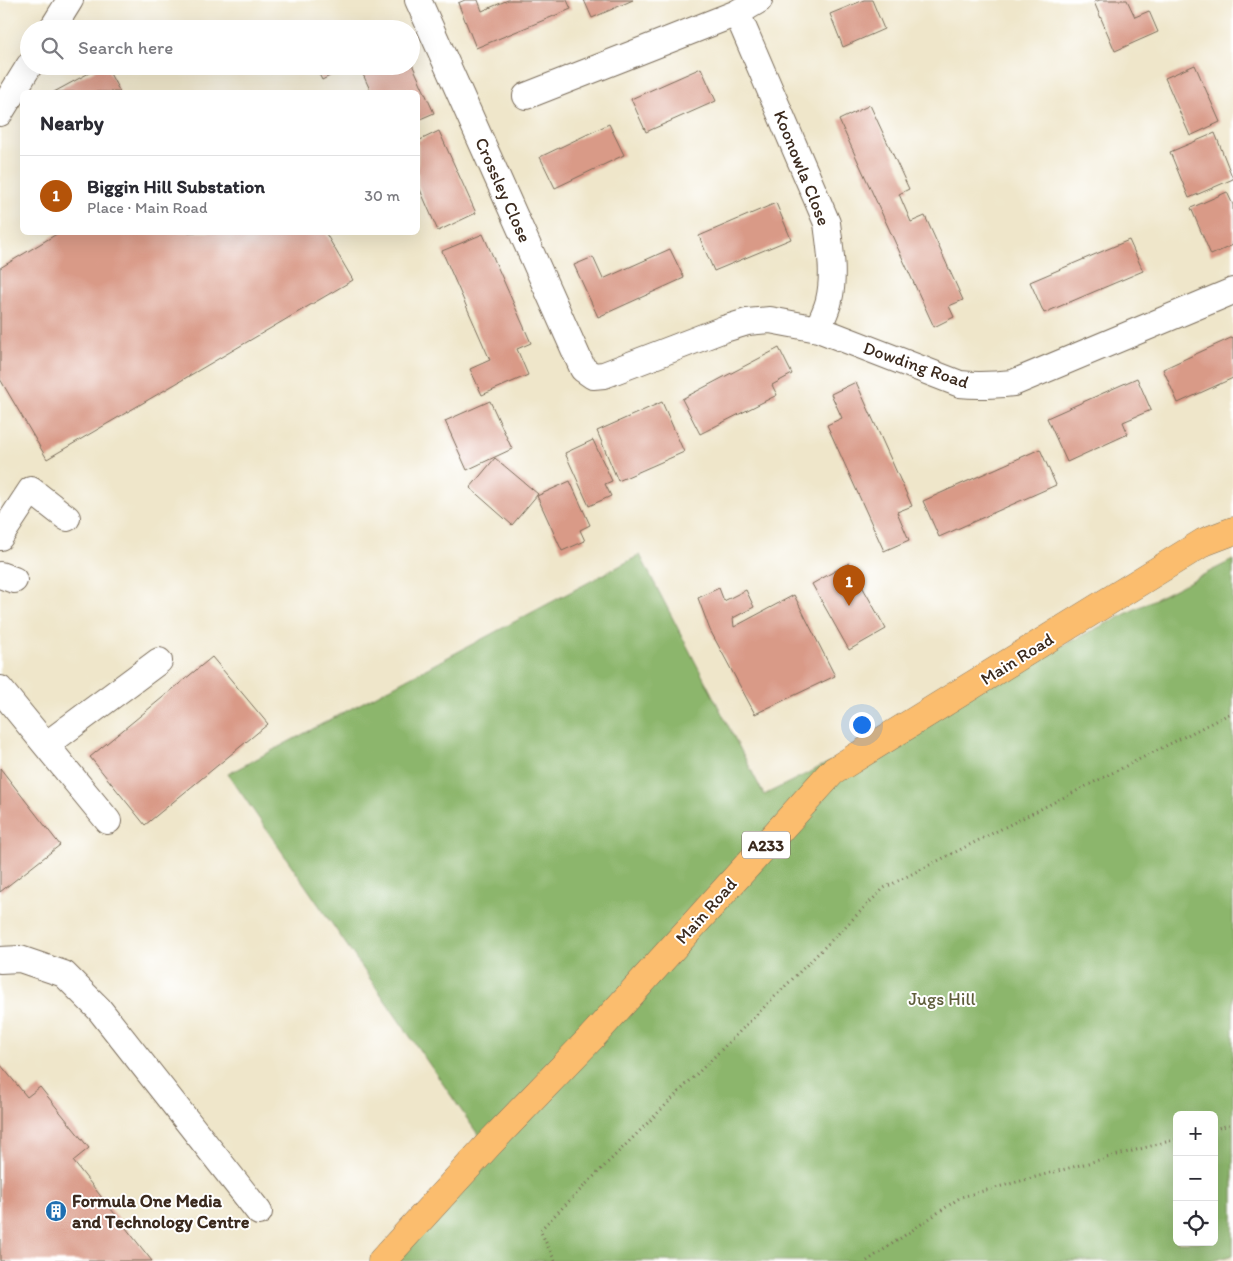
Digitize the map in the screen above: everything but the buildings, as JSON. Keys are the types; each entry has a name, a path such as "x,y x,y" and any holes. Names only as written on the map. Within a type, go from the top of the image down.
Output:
{"main road":[{"name":"Main Road","path":"382,1261 487,1146 591,1038 832,772 1204,542 1233,531"}],"street":[{"path":"58,20 70,0"},
{"name":"Crossley Close","path":"418,0 583,369 593,376"},
{"path":"526,96 737,13 759,0"},
{"name":"Koonowla Close","path":"737,13 827,223 831,250 831,280 829,301 818,330"},
{"path":"0,114 24,75"},
{"name":"Dowding Road","path":"593,376 604,375 724,329 747,322 770,320 818,330 960,384 978,386 1012,383 1233,292"},
{"path":"0,537 31,490 67,518"},
{"path":"46,745 159,661"},
{"path":"0,689 108,821"},
{"path":"0,960 20,959 64,974 99,1009 260,1212"}],"path":[{"path":"556,1261 540,1230 884,888 1233,712"},
{"path":"1218,1128 1233,1124"},
{"path":"867,1261 961,1197 1173,1140"}],"green space":[{"name":"Jugs Hill","path":"640,555 764,795 1233,560 1233,1255 1213,1261 382,1261 486,1146 228,774"}],"place":[{"name":"Biggin Hill Substation","path":"849,606"},
{"name":"Formula One Media and Technology Centre","path":"56,1211"}]}
